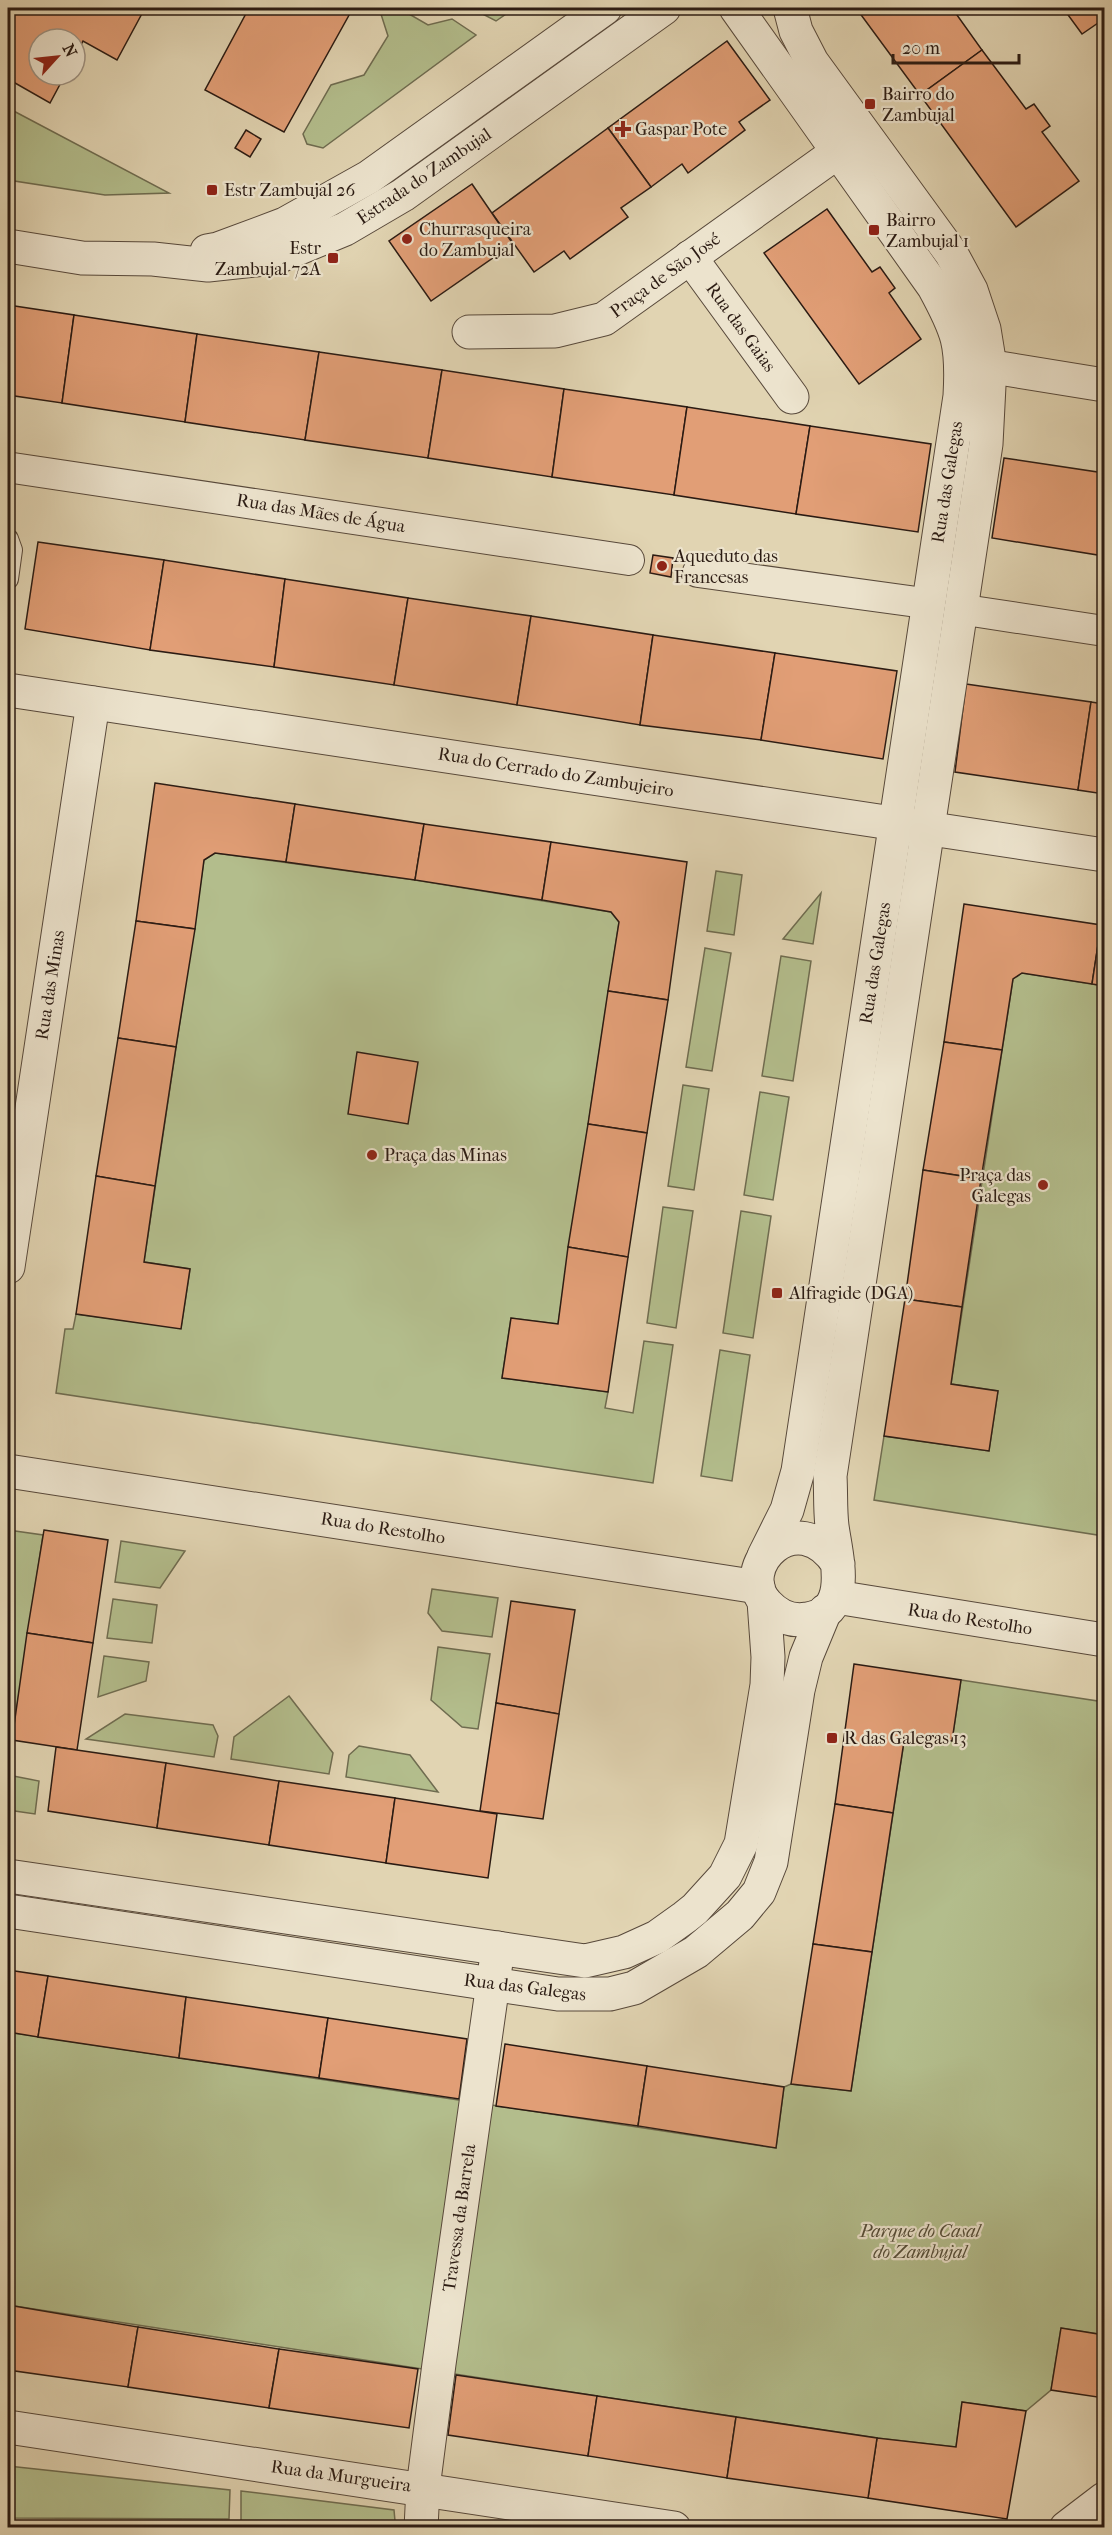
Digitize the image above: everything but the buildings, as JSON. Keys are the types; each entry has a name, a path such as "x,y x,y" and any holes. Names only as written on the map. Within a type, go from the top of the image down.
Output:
{"street":[{"name":"Estrada do Zambujal","path":"153,259 219,249 285,224 369,177 605,8"},
{"name":"Estrada do Zambujal","path":"8,246 82,258 153,259 208,265 275,258 345,229 403,195 664,8"},
{"path":"736,8 934,286 976,364"},
{"path":"790,8 796,31 812,62 951,253 971,290 984,329 976,364"},
{"name":"Praça de São José","path":"469,332 555,332 604,319 864,133"},
{"name":"Rua das Gaias","path":"690,257 792,397"},
{"path":"976,364 1104,385"},
{"name":"Rua das Galegas","path":"8,1876 585,1961 624,1952 657,1937 690,1913 725,1876 741,1844 767,1685 768,1658 762,1582 798,1472 960,396 976,364"},
{"name":"Rua das Galegas","path":"8,1911 580,1996 610,1994 634,1988 696,1952 740,1915 759,1892 771,1863 798,1690 806,1657 840,1580 832,1524 830,1476 986,444 976,364"},
{"name":"Rua das Mães de Água","path":"13,468 629,560"},
{"path":"698,572 917,602"},
{"path":"972,611 1104,631"},
{"name":"Rua do Cerrado do Zambujeiro","path":"8,690 1104,855"},
{"name":"Rua das Minas","path":"8,1268 93,703"},
{"name":"Rua do Restolho","path":"8,1471 762,1582"},
{"path":"831,1604 810,1619 792,1620 776,1613 762,1582 773,1546 787,1539 802,1538 817,1542 829,1551 838,1564"},
{"name":"Rua do Restolho","path":"831,1604 1104,1640"},
{"name":"Travessa da Barrela","path":"421,2528 423,2488 498,1948"},
{"name":"Rua da Murgueira","path":"8,2427 423,2488 519,2515 674,2528"},
{"path":"1066,2528 1104,2499"}],"lane":[{"path":"8,539 12,550 8,579"}],"green space":[{"path":"379,8 408,8 409,14 428,25 452,19 476,35 323,148 307,144 303,134 331,85 364,75 388,36"},
{"path":"471,8 515,8 496,21"},
{"path":"8,108 169,193 105,195 8,180"},
{"name":"Praça das Minas","path":"215,853 415,880 611,912 619,922 558,1324 511,1318 502,1378 608,1392 605,1408 633,1413 644,1341 673,1345 653,1483 56,1393 65,1329 73,1329 76,1314 181,1328 190,1269 144,1262 204,860"},
{"path":"716,871 742,875 734,935 707,931"},
{"path":"821,893 813,944 783,939"},
{"path":"705,948 731,953 712,1071 686,1067"},
{"path":"781,956 811,961 793,1081 762,1076"},
{"name":"Praça das Galegas","path":"1022,973 1104,986 1104,1536 874,1500 884,1436 989,1451 998,1391 951,1384 1013,979"},
{"path":"683,1085 709,1089 694,1190 668,1186"},
{"path":"760,1092 789,1097 773,1200 744,1195"},
{"path":"663,1207 693,1211 676,1328 647,1323"},
{"path":"741,1211 771,1216 753,1338 723,1333"},
{"path":"720,1350 750,1355 732,1481 701,1476"},
{"path":"8,1530 43,1535 12,1740 8,1739"},
{"path":"121,1541 185,1551 160,1588 115,1582"},
{"path":"432,1589 498,1598 492,1637 442,1631 428,1613"},
{"path":"113,1599 157,1605 152,1643 107,1638"},
{"path":"438,1647 490,1654 478,1729 462,1727 431,1700"},
{"path":"104,1656 149,1662 146,1681 98,1697"},
{"name":"Parque do Casal do Zambujal","path":"961,1680 1104,1702 1104,2335 1061,2328 1051,2390 1026,2411 962,2402 956,2447 877,2438 8,2305 8,2032 776,2148 784,2087 791,2084 851,2091 905,1735 952,1741"},
{"path":"289,1696 333,1753 329,1774 231,1759 234,1737"},
{"path":"125,1714 213,1725 218,1736 214,1757 86,1739"},
{"path":"359,1746 410,1755 438,1792 346,1777 349,1755"},
{"path":"8,1775 39,1781 35,1814 8,1810"},
{"path":"8,2466 230,2490 229,2519 8,2518"},
{"path":"241,2491 394,2510 395,2521 241,2523"}],"place":[{"name":"Bairro do Zambujal","path":"870,104"},
{"name":"Gaspar Pote","path":"623,129"},
{"name":"Estr Zambujal 26","path":"212,190"},
{"name":"Bairro Zambujal 1","path":"874,230"},
{"name":"Churrasqueira do Zambujal","path":"407,239"},
{"name":"Estr Zambujal 72A","path":"333,258"},
{"name":"Aqueduto das Francesas","path":"662,566"},
{"name":"Praça das Minas","path":"372,1155"},
{"name":"Praça das Galegas","path":"1043,1185"},
{"name":"Alfragide (DGA)","path":"777,1293"},
{"name":"R das Galegas 13","path":"832,1738"}]}
